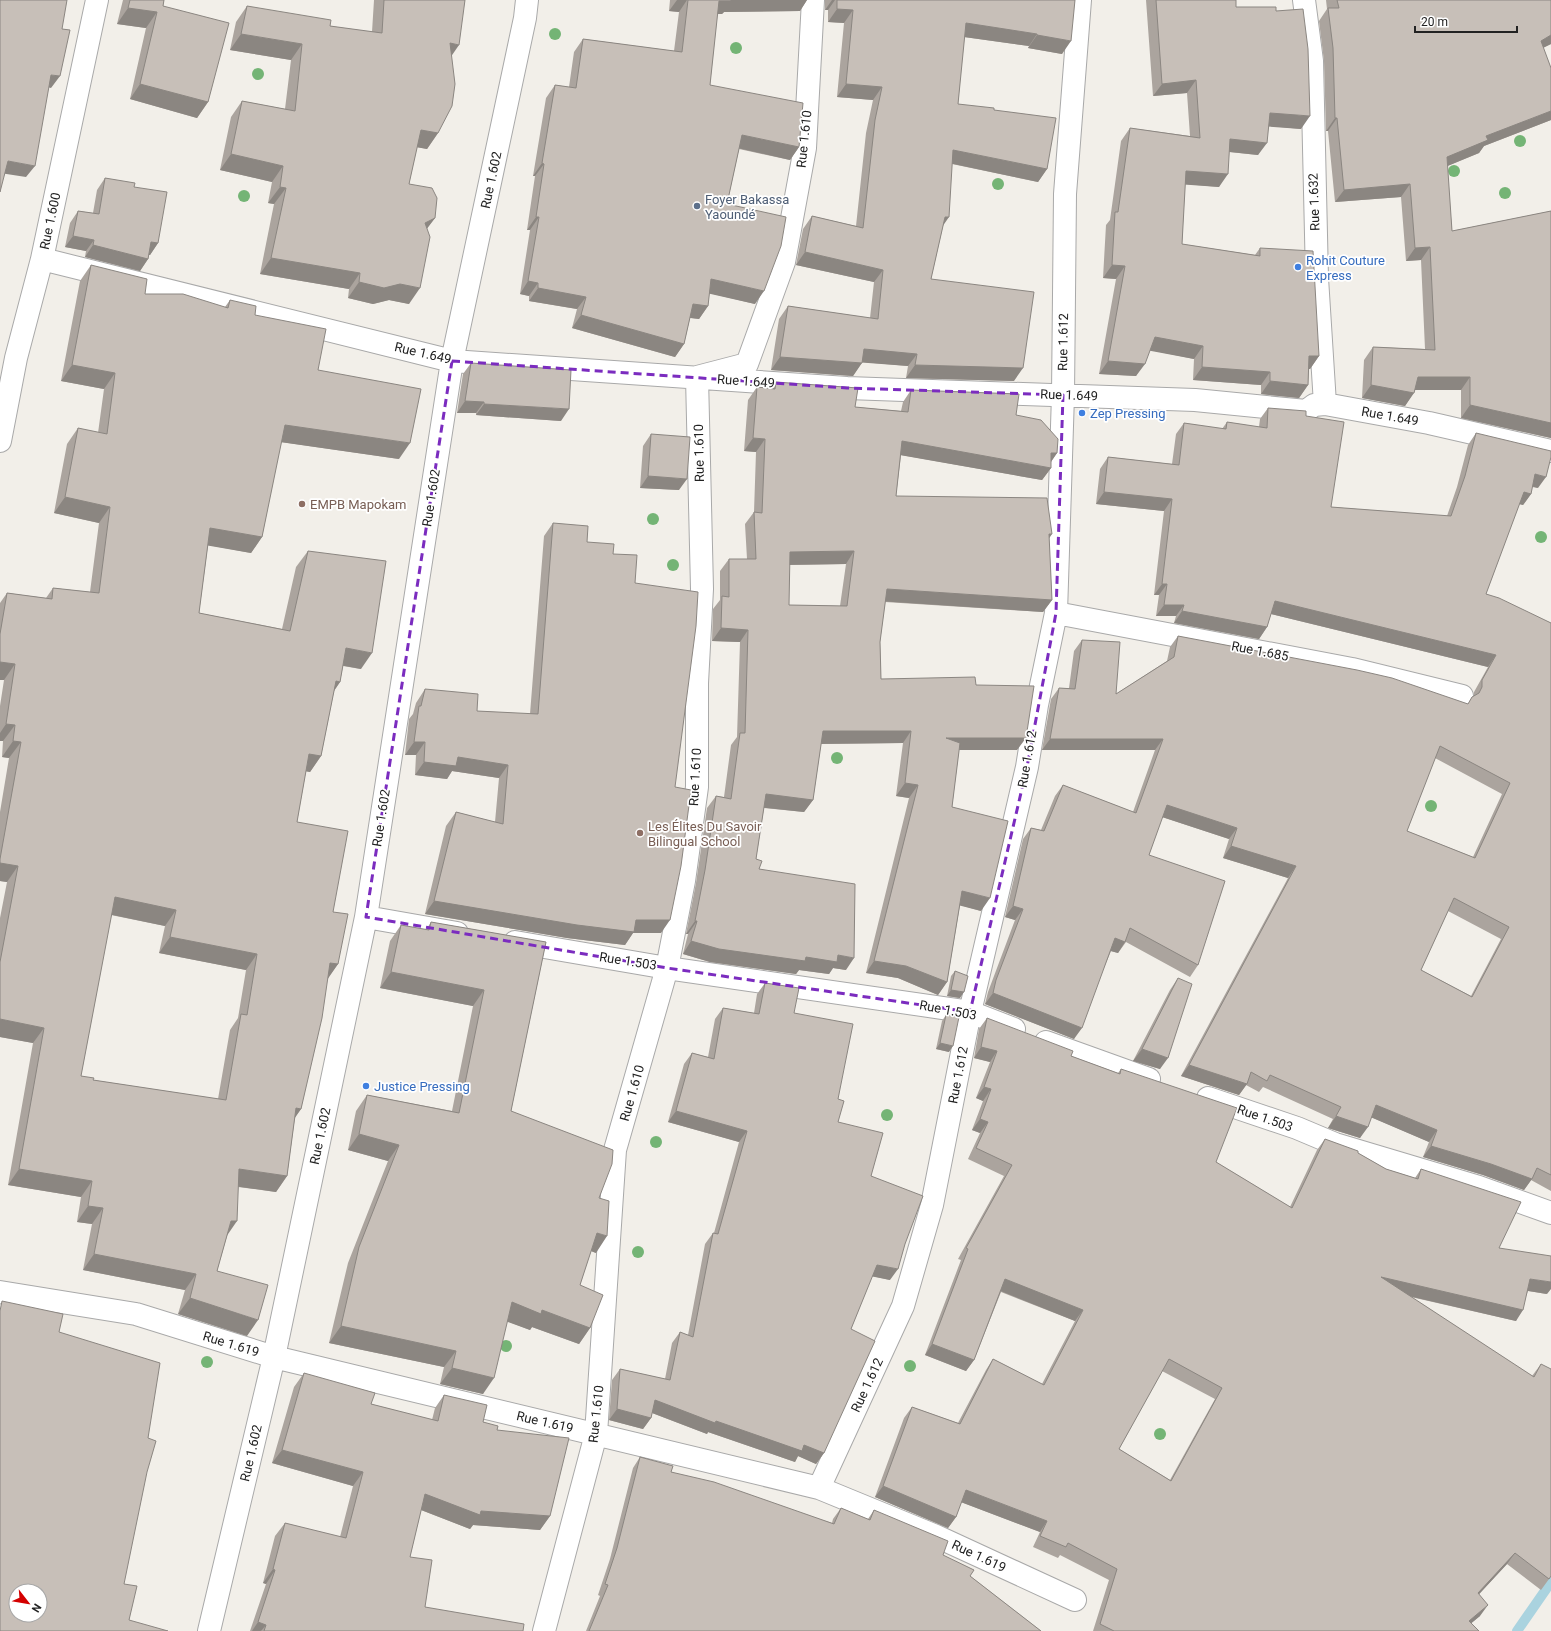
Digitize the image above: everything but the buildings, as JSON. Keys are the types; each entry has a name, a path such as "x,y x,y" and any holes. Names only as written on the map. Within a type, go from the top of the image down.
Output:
{"street":[{"name":"Rue 1.600","path":"0,441 8,356 42,259 97,0"},
{"name":"Rue 1.602","path":"209,1631 274,1357 366,917 452,361 525,18 527,0"},
{"name":"Rue 1.610","path":"544,1631 596,1434 615,1150 668,968 684,881 697,787 697,683 702,589 697,377 747,364 784,262 805,148 813,0"},
{"name":"Rue 1.612","path":"819,1488 903,1306 932,1204 970,1012 1027,767 1037,705 1056,613 1063,395 1065,194 1080,0"},
{"name":"Rue 1.632","path":"1304,0 1312,61 1316,278 1325,404"},
{"name":"Rue 1.649","path":"42,259 452,361 847,388 1195,400 1306,411 1314,405 1325,404 1429,423 1551,451"},
{"name":"Rue 1.685","path":"1056,613 1352,669 1462,696"},
{"path":"366,917 474,935"},
{"name":"Rue 1.503","path":"497,939 668,968 970,1012 1056,1046 1169,1085"},
{"name":"Rue 1.503","path":"1191,1093 1297,1128 1335,1144 1478,1187 1551,1213"},
{"name":"Rue 1.619","path":"0,1292 136,1314 274,1357 819,1488 936,1536 1075,1600"}],"highlighted area":[{"path":"452,361 847,388 1063,395 1056,613 1027,767 970,1012 667,968 366,917"}],"waterway":[{"path":"1517,1631 1551,1582"}],"place":[{"name":"Foyer Bakassa Yaoundé","path":"697,206"},
{"name":"Rohit Couture Express","path":"1298,267"},
{"name":"Zep Pressing","path":"1082,413"},
{"name":"EMPB Mapokam","path":"302,504"},
{"name":"Les Élites Du Savoir Bilingual School","path":"640,833"},
{"name":"Justice Pressing","path":"366,1086"}]}
